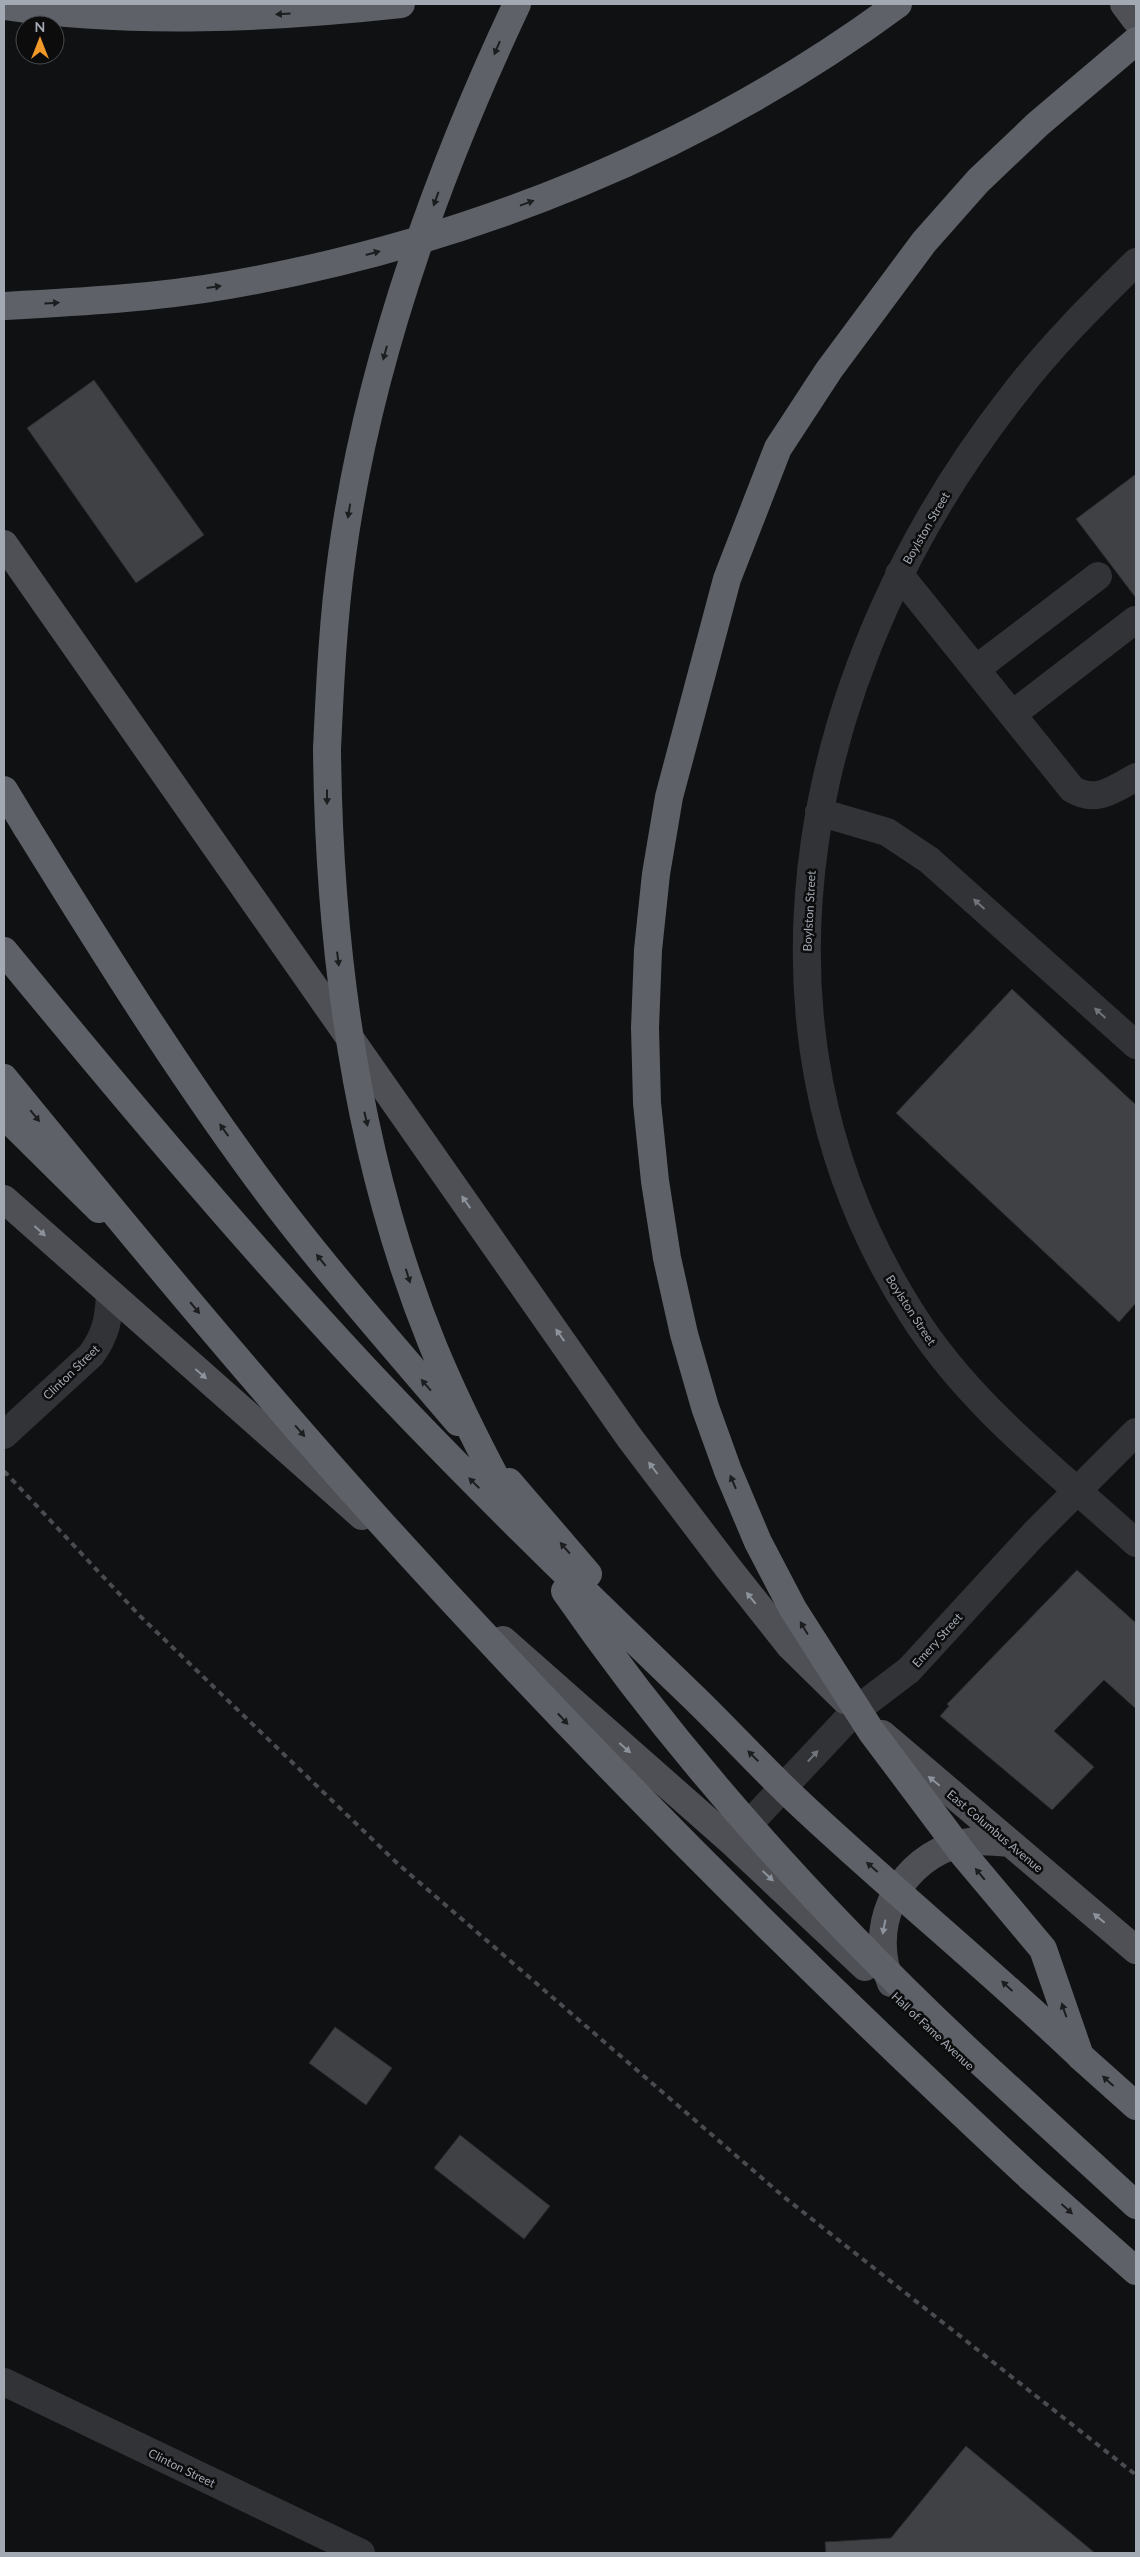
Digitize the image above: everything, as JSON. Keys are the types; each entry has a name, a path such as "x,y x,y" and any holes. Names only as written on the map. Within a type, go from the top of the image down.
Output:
{"highway":[{"path":"66,12 162,4"},
{"path":"4,6 66,12 214,16 316,12 401,4"},
{"path":"517,4 463,127 406,281 374,392 361,448 342,554 335,615 327,749 328,821 338,958 357,1080 379,1177 412,1287 433,1345 461,1410 522,1526 603,1646 647,1706 756,1834 920,2005 1136,2205"},
{"path":"4,306 152,295 226,285 301,271 455,229 603,173 677,139 809,64 898,4"},
{"path":"1080,2056 1043,1949 964,1855 866,1723 793,1609 747,1515 705,1407 684,1334 667,1258 655,1181 647,1103 645,1028 648,950 656,874 669,798 727,579 778,448 829,370 930,235 978,181 1032,130 1136,40"},
{"path":"4,790 172,1054 255,1174 389,1342 688,1692"},
{"path":"4,951 157,1133 361,1365 576,1586 688,1692 796,1799 1005,1984 1080,2056 1136,2106"},
{"path":"4,1078 174,1284 374,1514 590,1748 805,1964 916,2071 1136,2271"},
{"path":"4,1115 174,1284"}],"main road":[{"path":"1124,4 1136,20"},
{"name":"East Columbus Avenue","path":"4,544 629,1436 728,1569 790,1646 855,1711 927,1775 1136,1950"},
{"name":"Hall of Fame Avenue","path":"4,1199 732,1842 896,1996 1136,2216"},
{"path":"896,1996 885,1968 882,1938 887,1908 902,1881 923,1860 950,1846 980,1840 1010,1843"}],"street":[{"name":"Boylston Street","path":"1136,262 1060,339 1013,394 971,452 899,574 876,625 835,746 819,812 809,887 806,947 807,1008 814,1065 825,1117 856,1210 880,1262 913,1317 953,1371 1029,1450 1136,1543"},
{"path":"899,574 1072,789 1085,797 1105,794 1136,777"},
{"path":"976,669 1098,576"},
{"path":"1013,714 1135,620"},
{"path":"819,812 887,832 929,860 1136,1045"},
{"name":"Clinton Street","path":"4,1435 91,1355 101,1342 109,1319 110,1293"},
{"name":"Emery Street","path":"732,1842 855,1711 910,1670 1034,1534 1136,1432"},
{"name":"Clinton Street","path":"4,2382 361,2553"}],"building":[{"path":"94,380 204,535 136,583 27,428"},
{"path":"1136,474 1136,598 1076,519"},
{"path":"1012,989 1136,1105 1136,1303 1119,1322 896,1113"},
{"path":"1077,1570 1136,1623 1136,1709 1104,1680 1054,1731 1094,1767 1052,1810 940,1716 949,1706 947,1704"},
{"path":"335,2027 392,2068 366,2105 309,2063"},
{"path":"460,2135 550,2206 524,2239 434,2168"},
{"path":"966,2446 1095,2553 826,2553 825,2542 891,2538"}],"railway":[{"path":"4,1471 140,1616 398,1864 784,2197 1136,2475"}]}
